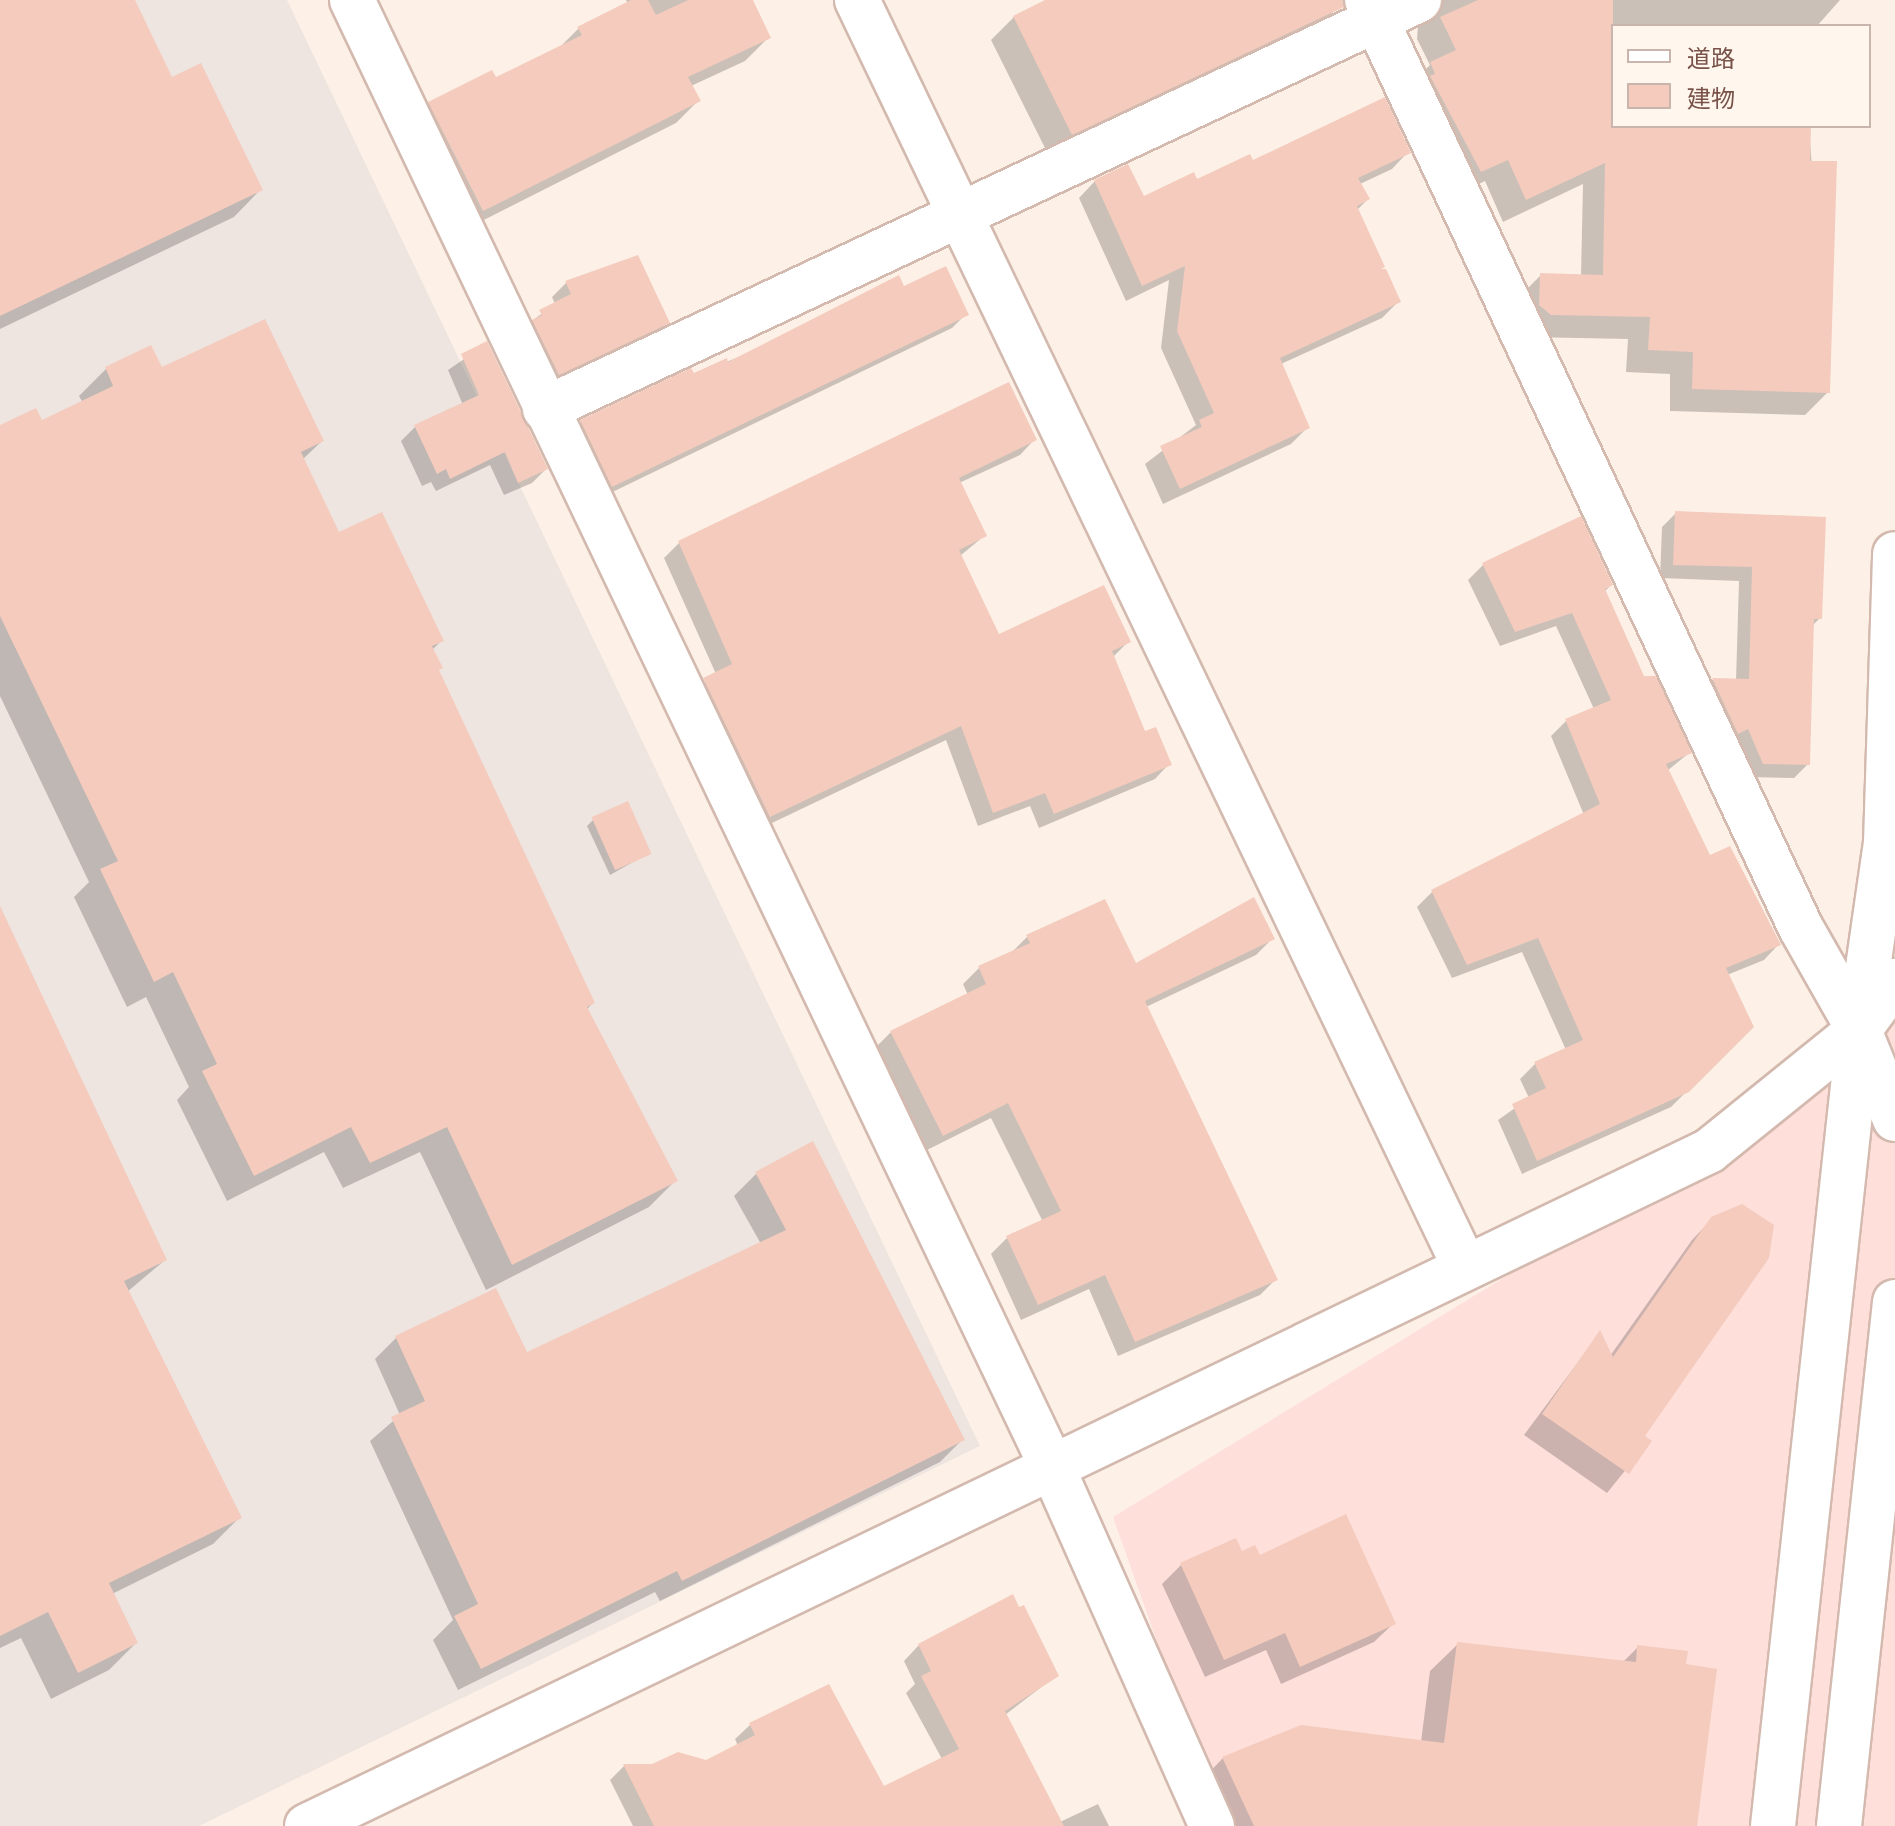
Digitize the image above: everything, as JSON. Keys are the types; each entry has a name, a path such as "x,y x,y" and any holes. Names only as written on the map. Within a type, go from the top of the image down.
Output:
{"street":[{"path":"352,0 1053,1469 1212,1826"},
{"path":"857,0 1464,1265"},
{"path":"545,409 960,216 1372,10 1419,0"},
{"path":"1372,10 1801,928 1859,1030 1895,1119"},
{"path":"1773,1826 1859,1030 1886,843 1895,554"},
{"path":"307,1826 1053,1469 1464,1265 1709,1151 1859,1030 1895,981"},
{"path":"1839,1826 1895,1302"}],"shaded area":[{"path":"0,0 287,0 980,1446 199,1826 0,1826"},
{"path":"1895,1002 1895,1826 1222,1826 1113,1517 1678,1171"}],"building":[{"path":"0,0 135,0 172,77 201,63 263,190 0,316"},
{"path":"631,0 648,0 656,15 688,0 753,0 771,38 688,77 701,101 483,211 428,102 492,70 496,77 582,35 577,27"},
{"path":"1045,0 1342,0 1344,7 1072,135 1013,16"},
{"path":"1478,0 1613,0 1611,128 1811,128 1810,161 1837,161 1830,393 1692,389 1693,352 1648,350 1650,317 1551,315 1539,305 1540,273 1603,275 1605,163 1526,200 1508,160 1481,172 1430,76 1435,74 1430,62 1456,50 1440,17"},
{"path":"1385,97 1411,153 1358,178 1370,199 1357,206 1385,267 1381,269 1386,269 1401,302 1280,358 1310,428 1180,489 1160,446 1202,427 1199,420 1214,413 1177,331 1185,266 1142,286 1094,180 1128,164 1144,196 1194,172 1197,179 1250,154 1253,160"},
{"path":"638,255 670,323 559,375 532,320 542,315 539,310 571,294 565,281"},
{"path":"946,266 969,315 612,487 580,420 691,368 694,373 727,358 728,362 899,275 904,286"},
{"path":"265,319 324,441 301,452 339,532 382,512 444,641 432,646 443,668 439,670 595,1003 587,1007 678,1181 512,1265 447,1127 370,1163 351,1127 254,1176 202,1071 217,1064 173,972 154,982 100,869 118,861 0,616 0,425 36,408 42,420 113,386 105,367 151,345 162,367"},
{"path":"487,341 548,469 518,483 505,452 450,479 446,469 437,474 414,425 479,395 461,354"},
{"path":"1009,382 1037,440 959,478 987,536 959,550 999,634 1104,585 1131,642 1112,651 1145,731 1156,727 1172,765 1054,814 1045,793 993,813 961,726 770,817 703,678 732,664 678,541"},
{"path":"1675,511 1826,517 1822,619 1814,619 1810,765 1763,764 1748,729 1738,734 1712,678 1749,679 1752,567 1673,565"},
{"path":"1581,516 1613,585 1605,589 1644,676 1656,676 1692,753 1666,764 1710,855 1730,846 1781,945 1726,968 1754,1027 1689,1092 1537,1161 1512,1104 1546,1088 1534,1062 1583,1040 1538,938 1467,965 1431,890 1600,804 1565,719 1611,700 1572,613 1515,632 1482,563"},
{"path":"628,801 652,854 615,870 591,817"},
{"path":"1254,897 1275,939 1145,1001 1278,1280 1135,1342 1105,1275 1038,1305 1006,1236 1061,1211 1008,1103 943,1136 890,1031 986,984 978,966 1030,943 1026,935 1105,899 1136,963"},
{"path":"0,906 167,1260 124,1281 242,1518 109,1583 138,1643 78,1673 48,1612 0,1636"},
{"path":"813,1141 965,1440 682,1581 677,1571 481,1669 454,1616 478,1604 391,1417 425,1401 395,1336 496,1288 527,1352 786,1230 755,1172"},
{"path":"1742,1204 1774,1225 1769,1258 1645,1436 1652,1441 1629,1474 1542,1414 1600,1330 1613,1357 1711,1217"},
{"path":"1346,1514 1396,1624 1300,1667 1285,1633 1224,1660 1180,1563 1236,1538 1242,1551 1255,1545 1260,1555"},
{"path":"1013,1594 1019,1607 1024,1605 1059,1676 1005,1711 1064,1826 654,1826 623,1764 652,1764 678,1752 706,1760 755,1735 749,1723 829,1684 884,1786 959,1749 921,1676 931,1671 918,1644"},
{"path":"1457,1642 1636,1662 1637,1645 1688,1651 1686,1664 1717,1669 1697,1826 1254,1826 1222,1757 1301,1725 1444,1743"}]}
